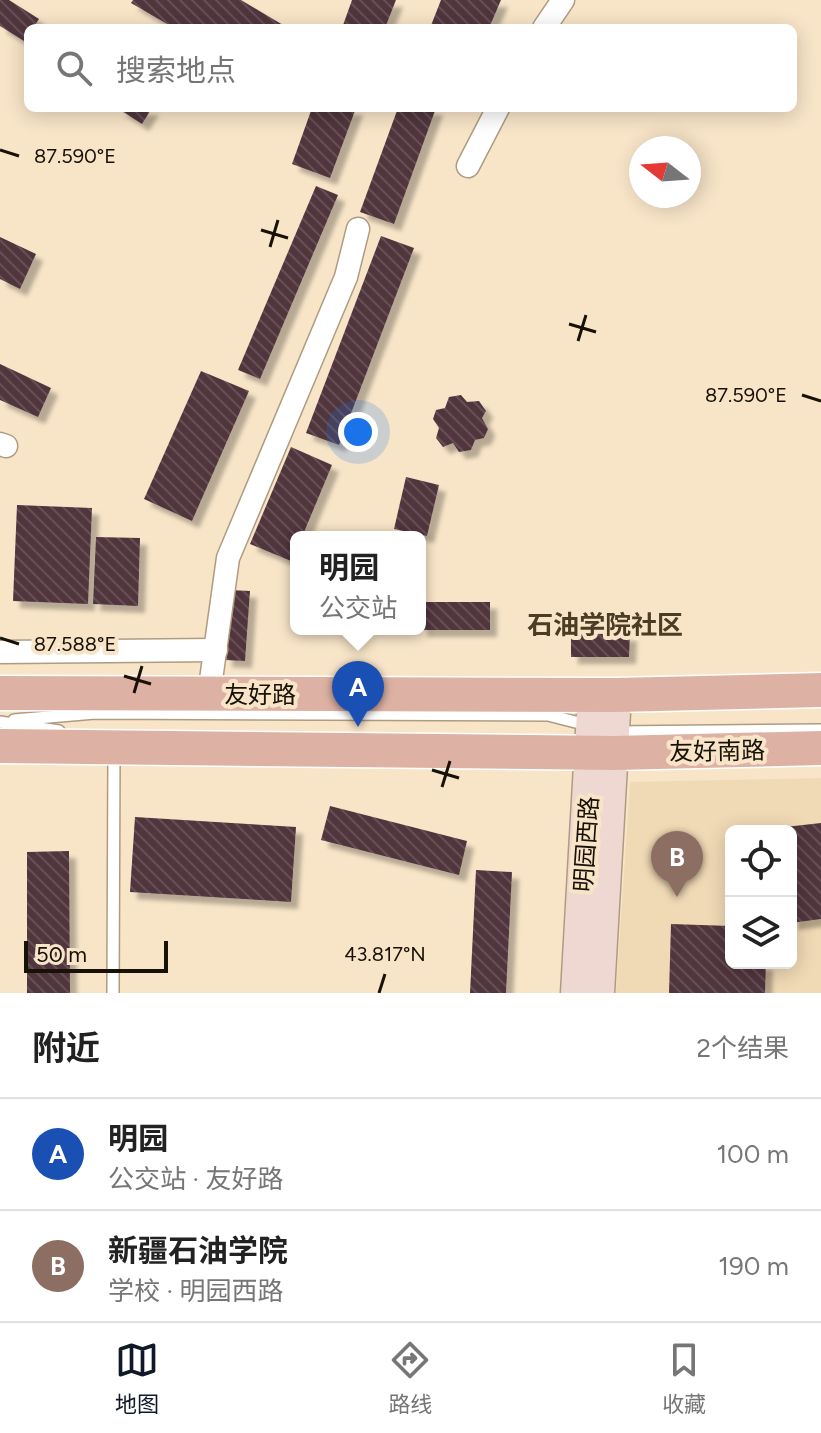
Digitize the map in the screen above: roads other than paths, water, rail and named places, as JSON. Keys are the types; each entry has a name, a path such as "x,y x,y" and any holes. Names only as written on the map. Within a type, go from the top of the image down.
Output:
{"main road":[{"path":"0,746 599,728 821,690"},
{"name":"友好路","path":"0,693 209,694 599,728"},
{"name":"友好南路","path":"599,728 821,748"}],"street":[{"path":"547,24 563,0"},
{"path":"468,166 496,112"},
{"path":"209,694 228,558 346,277 358,229"},
{"path":"0,652 216,650"},
{"name":"明园西路","path":"576,993 599,728"},
{"name":"明园西路","path":"599,728 599,993"}],"lane":[{"path":"0,721 95,713 548,715 599,728 821,730"},
{"path":"0,721 75,732"},
{"path":"113,993 110,741 169,739 526,744 552,740"}],"place":[{"name":"明园","path":"358,727"},
{"name":"新疆石油学院","path":"677,897"}],"district":[{"name":"石油学院社区","path":"605,625"}]}
